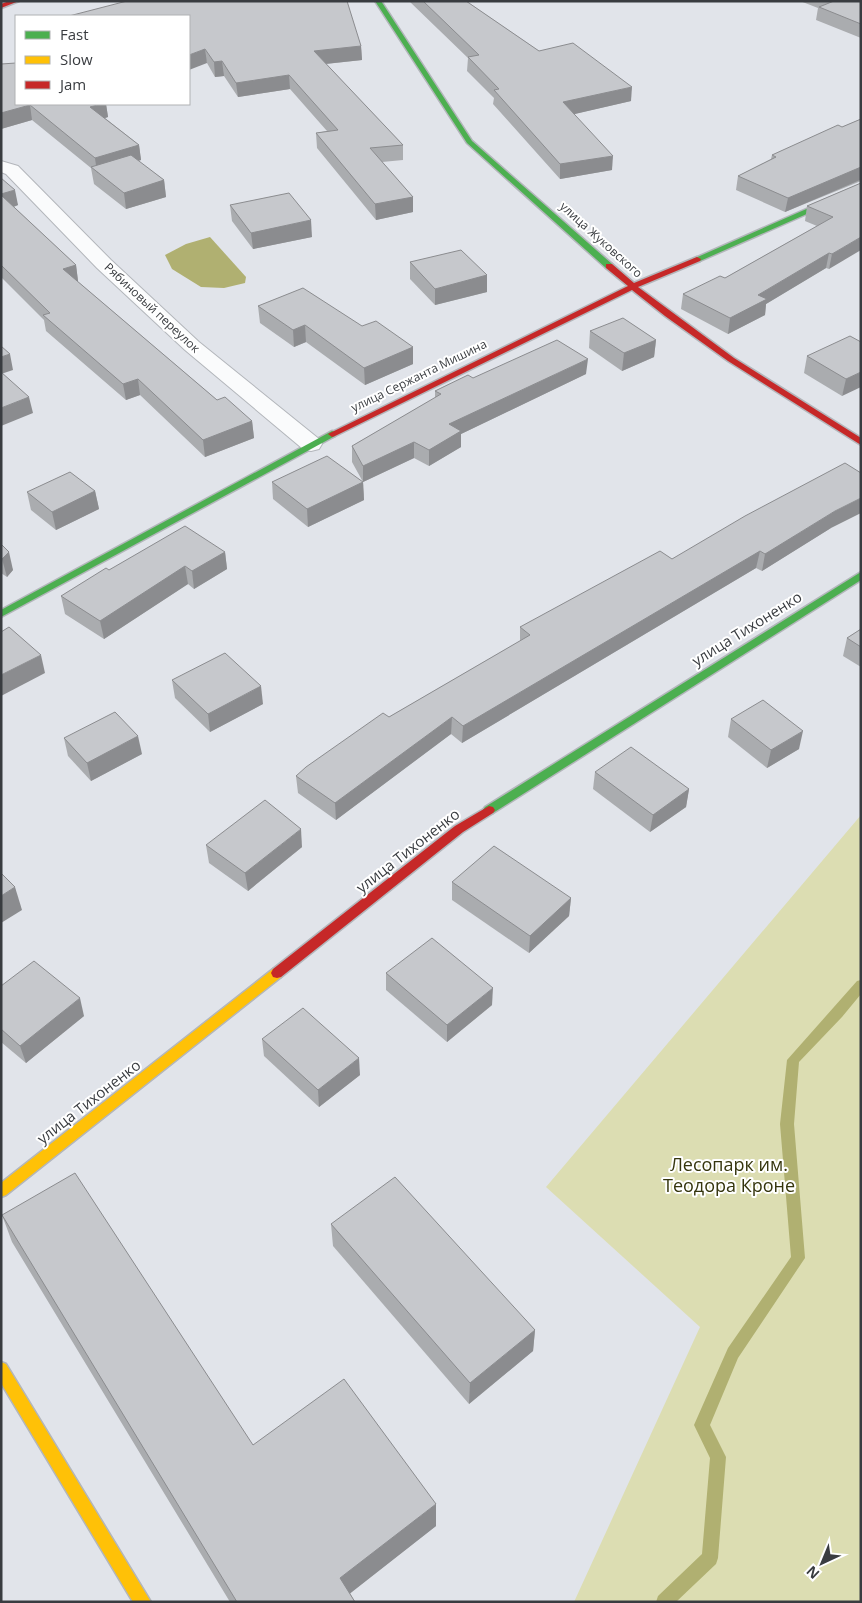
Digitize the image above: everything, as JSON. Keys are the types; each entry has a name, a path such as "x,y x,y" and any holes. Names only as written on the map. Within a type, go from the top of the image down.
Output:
{"street":[{"path":"1,6 16,1"},
{"name":"улица Жуковского","path":"378,1 469,142 632,287 759,380 861,442"},
{"name":"Рябиновый переулок","path":"1,166 12,170 104,264 192,346 311,444"},
{"name":"улица Сержанта Мишина","path":"1,614 311,444 632,287 861,187"},
{"name":"улица Тихоненко","path":"1,1191 459,829 861,575"},
{"path":"1,1369 143,1602"}],"green space":[{"name":"Лесопарк им. Теодора Кроне","path":"861,815 861,1602 574,1602 700,1327 546,1187"}],"shaded area":[{"path":"210,237 246,277 245,283 224,288 201,287 172,269 165,255 186,244"}],"building":[{"path":"127,1 347,1 361,46 314,51 403,145 370,148 413,197 375,204 316,133 338,130 289,75 236,83 222,61 214,62 205,49 190,55 190,15 73,15"},
{"path":"423,1 466,1 539,51 573,43 632,87 563,102 613,156 560,164 494,90 499,89 468,57 479,55"},
{"path":"834,1 861,1 861,24 819,7"},
{"path":"15,63 15,105 30,105 1,113 1,64"},
{"path":"30,105 97,105 90,107 139,145 95,158"},
{"path":"861,119 861,167 788,198 738,176 776,157 772,155 838,125 842,127"},
{"path":"131,155 164,180 124,193 91,167"},
{"path":"1,178 15,190 1,194"},
{"path":"861,183 861,237 832,254 829,253 758,295 767,299 730,318 683,294 720,276 725,278 833,217 807,206"},
{"path":"289,193 311,220 251,233 230,205"},
{"path":"1,195 76,265 63,269 217,400 225,397 252,421 203,440 138,379 123,384 43,315 50,313 1,265"},
{"path":"461,250 487,275 435,289 410,262"},
{"path":"303,288 362,326 376,321 413,347 364,368 305,325 293,330 258,306"},
{"path":"623,318 656,340 624,353 590,331"},
{"path":"850,336 861,342 861,372 846,379 807,356"},
{"path":"557,340 588,359 449,424 461,431 429,450 414,442 363,466 352,446 441,394 435,391 468,375 473,378"},
{"path":"1,346 10,354 1,357"},
{"path":"1,372 29,397 1,408"},
{"path":"327,456 363,482 307,509 272,482"},
{"path":"845,463 861,473 861,498 835,511 765,554 760,551 463,726 452,717 335,803 296,776 383,713 389,717 530,635 520,627 660,551 672,559 745,516"},
{"path":"70,472 95,491 52,512 27,492"},
{"path":"185,526 225,552 192,571 185,566 100,621 61,596 106,568 109,570"},
{"path":"1,544 9,552 2,559 1,558"},
{"path":"9,627 41,655 1,675 1,632"},
{"path":"861,629 861,647 847,638"},
{"path":"225,653 261,686 208,714 172,680"},
{"path":"763,700 803,731 771,750 731,719"},
{"path":"115,712 138,736 87,763 64,738"},
{"path":"631,747 689,789 653,815 595,772"},
{"path":"265,800 301,829 245,873 206,845"},
{"path":"494,846 571,898 530,936 452,882"},
{"path":"1,873 15,887 1,896"},
{"path":"432,938 493,988 447,1025 386,973"},
{"path":"34,961 80,998 20,1046 1,1029 1,986"},
{"path":"303,1008 359,1058 318,1090 262,1039"},
{"path":"75,1173 253,1445 344,1379 436,1504 340,1578 355,1602 237,1602 2,1215"},
{"path":"395,1177 535,1330 470,1383 331,1224"}],"waterway":[{"path":"664,1602 710,1558 718,1457 702,1425 733,1353 798,1258 787,1124 793,1060 838,1013 861,985"}],"traffic: fast":[{"path":"378,1 469,142 609,266"},
{"path":"697,259 861,187"},
{"path":"1,614 332,434"},
{"path":"489,810 861,575"}],"traffic: slow":[{"path":"1,1191 277,973"},
{"path":"1,1369 143,1602"}],"traffic: jam":[{"path":"1,6 16,1"},
{"path":"332,434 632,287 697,259"},
{"path":"609,266 699,338 763,381 861,442"},
{"path":"277,973 459,829 489,810"}]}
